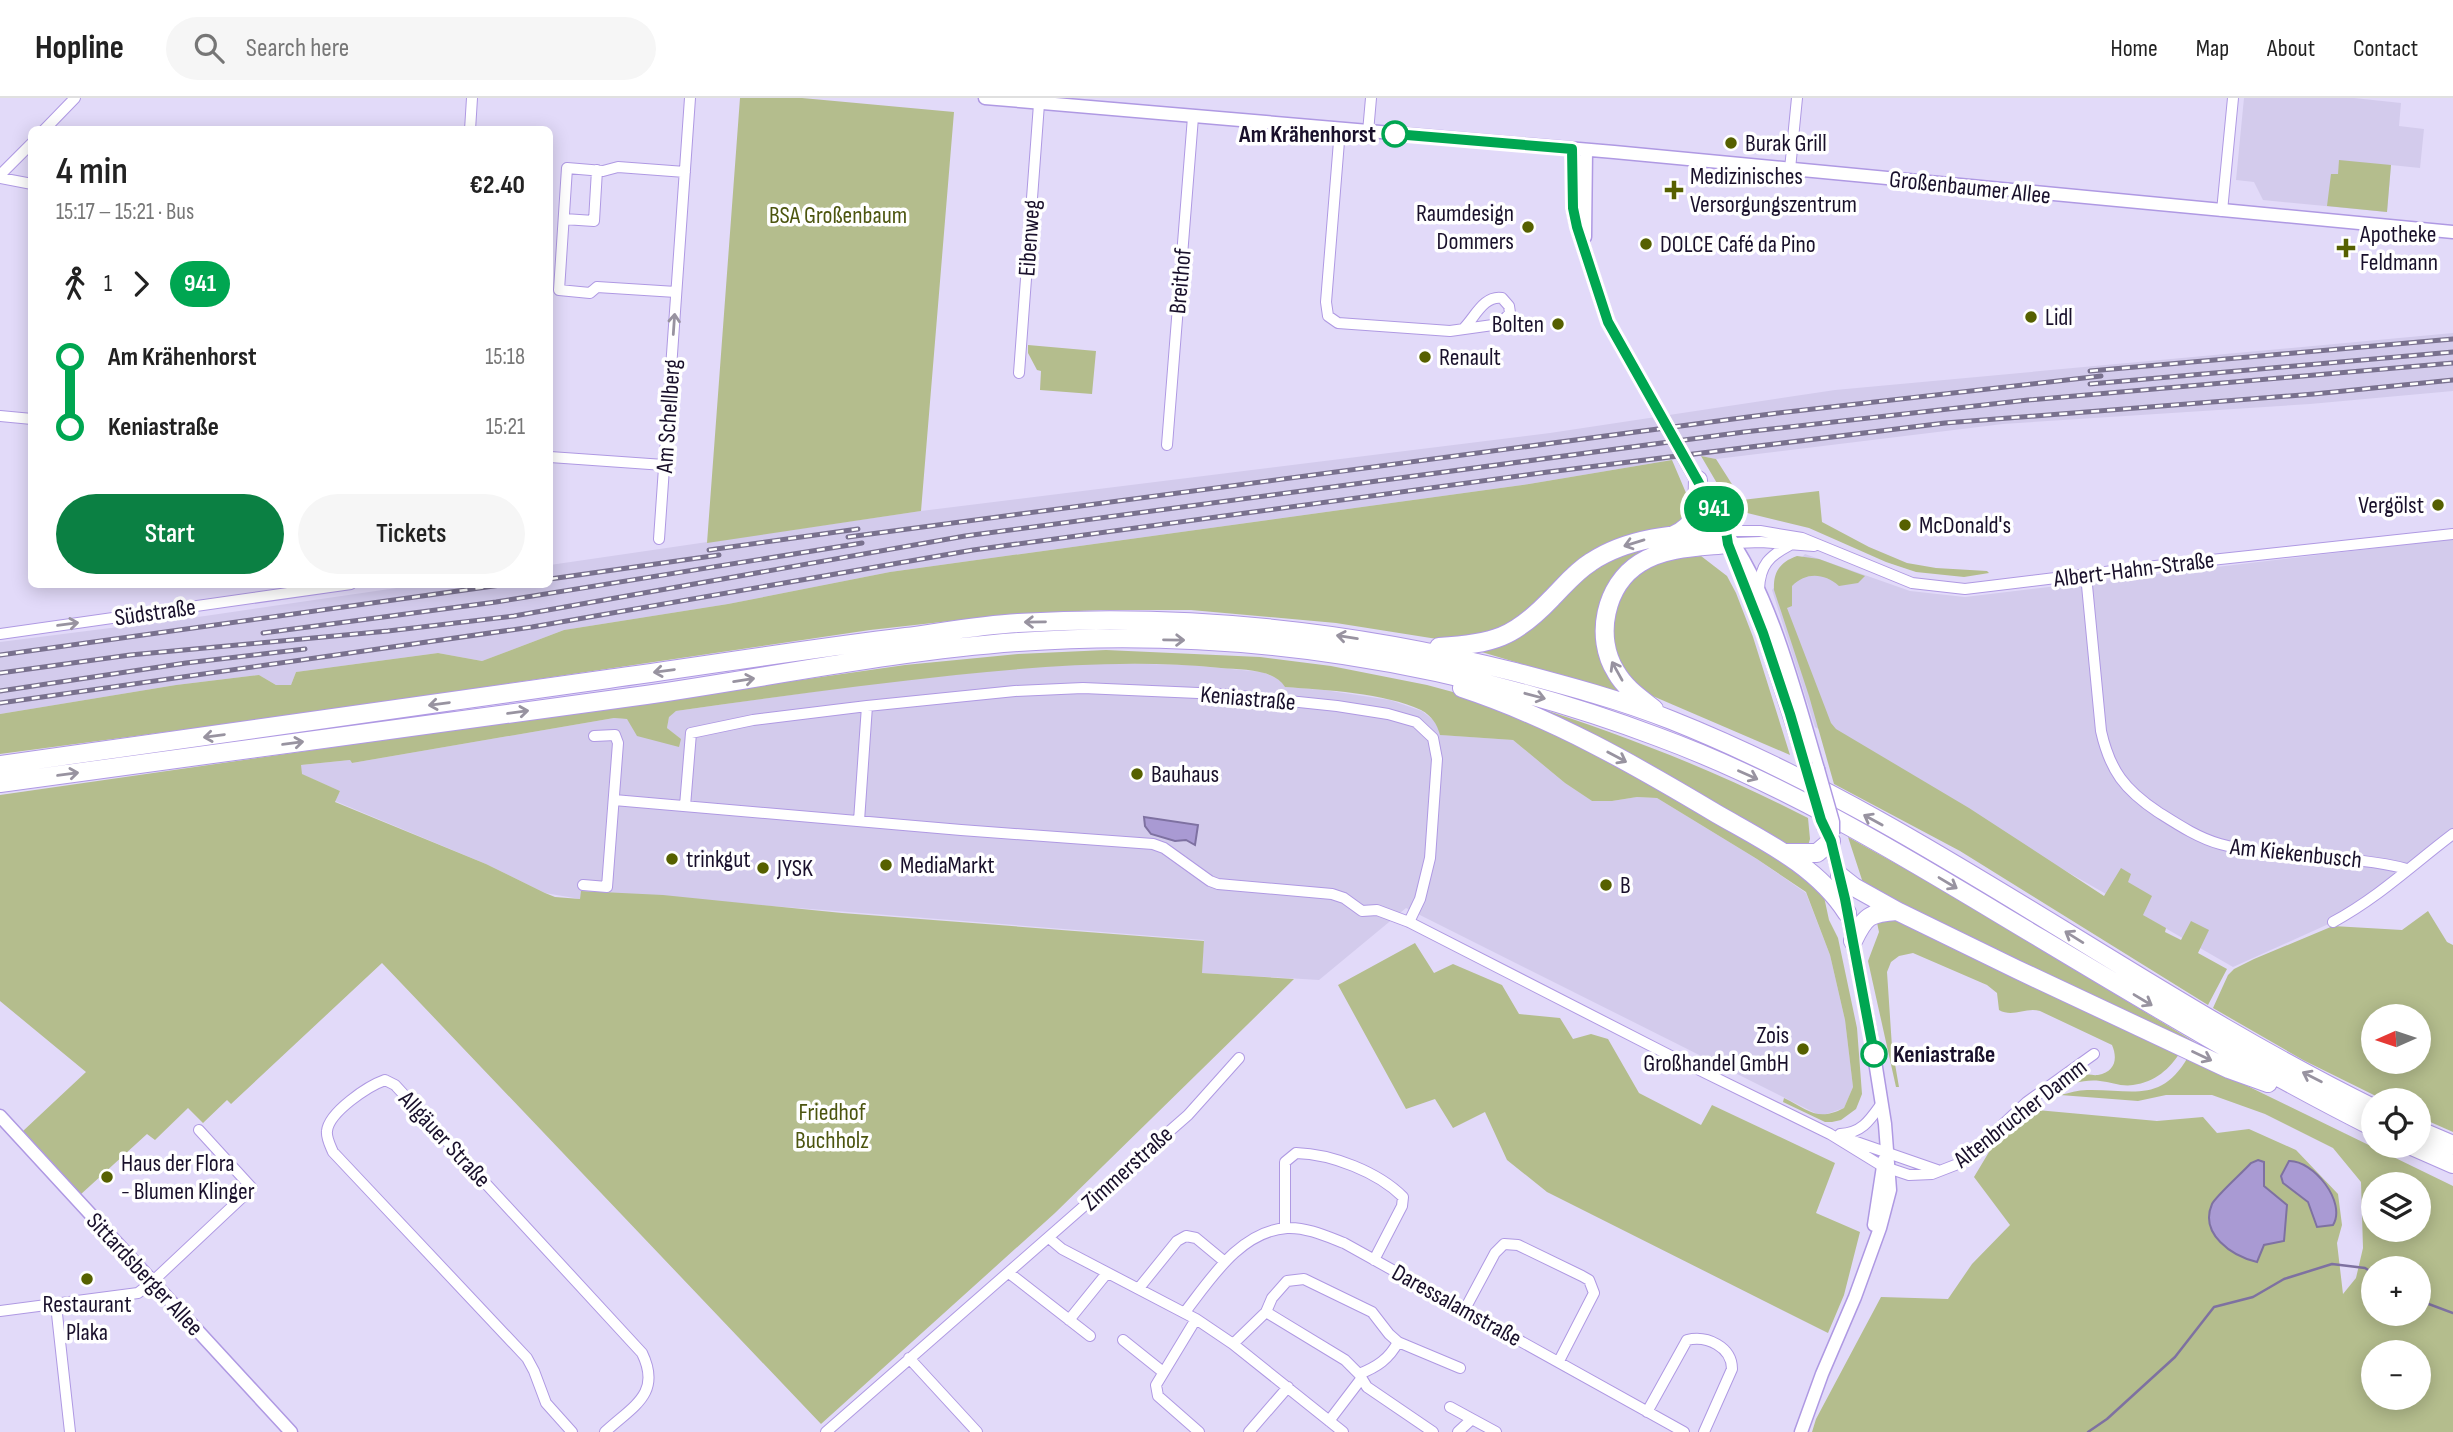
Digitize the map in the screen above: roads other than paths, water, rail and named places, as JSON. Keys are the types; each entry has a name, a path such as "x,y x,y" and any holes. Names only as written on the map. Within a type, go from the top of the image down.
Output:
{"highway":[{"path":"1674,536 1684,530 1695,517 1698,480"},
{"path":"1414,648 1481,644 1500,639 1526,624 1574,573 1594,559 1628,544 1674,536 1729,539"},
{"path":"1665,718 1625,686 1614,670 1604,634 1609,601 1625,576 1639,563 1661,553 1729,539"},
{"path":"0,765 1014,623 1116,621 1261,626 1414,648 1570,686 1665,718 1786,772 1955,864 2232,1033 2361,1102"},
{"path":"0,783 1017,642 1190,640 1260,645 1373,659 1457,675 1565,705 1662,738 1786,792 1938,877 2233,1054 2361,1121"},
{"path":"1373,659 1489,697 1547,720 1659,779 1784,853 1824,883 1847,913"},
{"path":"1784,853 1816,853 1829,834"},
{"path":"1840,876 1897,911 2229,1069 2330,1105"},
{"path":"1853,940 1861,923 1870,915 1897,911"},
{"path":"2431,1136 2453,1145"},
{"path":"2431,1154 2453,1164"}],"main road":[{"name":"Großenbaumer Allee","path":"985,98 1039,104 1096,103 1193,117 1586,150 2453,232"},
{"path":"1572,149 1573,208 1608,322 1729,539 1829,834 1853,940 1882,1103 1889,1197 1870,1256 1801,1432"},
{"path":"1584,248 1586,150"},
{"path":"1729,539 1747,564 1796,695 1833,822 1829,834"},
{"name":"Sittardsberger Allee","path":"0,1116 291,1432"}],"street":[{"path":"48,126 75,98"},
{"path":"470,126 472,98"},
{"name":"Am Schellberg","path":"659,539 690,98"},
{"path":"1368,132 1371,98"},
{"path":"1790,169 1797,98"},
{"path":"2222,211 2233,98"},
{"name":"Eibenweg","path":"1019,373 1039,104"},
{"name":"Breithof","path":"1167,445 1193,117"},
{"path":"1340,129 1326,302 1328,316 1338,323 1450,331 1464,328"},
{"path":"0,176 28,147"},
{"path":"676,292 597,287 590,293 559,290 567,168 597,170 618,167 685,172"},
{"path":"564,219 594,221 597,170"},
{"path":"0,176 28,183"},
{"path":"0,416 28,419"},
{"path":"553,457 664,465"},
{"name":"Albert-Hahn-Straße","path":"1729,539 1778,533 1802,538 1912,583 1965,589 2453,534"},
{"name":"Albert-Hahn-Straße","path":"1729,539 1822,547"},
{"path":"1759,593 1765,563 1771,556 1791,545"},
{"name":"Am Kiekenbusch","path":"2086,575 2105,751 2115,772 2136,797 2193,833 2217,844 2242,849 2381,862 2407,869"},
{"name":"Südstraße","path":"0,634 323,588"},
{"name":"Keniastraße","path":"685,806 691,733 777,716 1015,691 1083,688 1247,697 1388,714 1416,722 1433,738 1437,759 1430,858 1420,899 1409,922"},
{"path":"859,821 867,706"},
{"path":"583,885 607,887 614,800 618,738 611,733 593,736"},
{"path":"614,800 1153,844 1164,848 1210,881 1219,884 1332,894 1362,911 1377,910 1409,922 1658,1050 1830,1134 1886,1168"},
{"path":"2333,922 2363,906 2391,886 2407,869 2453,834"},
{"name":"Altenbrucher Damm","path":"1886,1168 1921,1175 1944,1171 1963,1162 2027,1102 2094,1054"},
{"name":"Zimmerstraße","path":"826,1432 1188,1115 1239,1058"},
{"name":"Allgäuer Straße","path":"572,1432 546,1403 527,1358 333,1152 327,1130 331,1120 364,1089 384,1080 395,1085 642,1353 651,1378 648,1390 605,1432"},
{"path":"1830,1134 1851,1134 1863,1128 1882,1103"},
{"path":"0,1311 138,1293 152,1282 251,1188 199,1130"},
{"path":"1830,1134 1887,1153"},
{"path":"1185,1312 1225,1262 1252,1241 1285,1228 1285,1162 1296,1153 1327,1157 1369,1174 1403,1197 1402,1206 1374,1260"},
{"name":"Altenbrucher Damm","path":"1887,1153 1924,1167 1944,1171"},
{"name":"Daressalamstraße","path":"1285,1228 1304,1230 1344,1243 1684,1432"},
{"path":"1139,1288 1177,1241 1186,1236 1196,1238 1225,1262"},
{"path":"1049,1238 1062,1249 1196,1319 1233,1344 1343,1432"},
{"path":"1465,1309 1495,1253 1504,1244 1518,1245 1582,1276 1589,1280 1594,1293 1559,1361"},
{"path":"1009,1273 1090,1336"},
{"path":"1069,1320 1107,1273"},
{"path":"1233,1344 1266,1312 1272,1298 1287,1282 1304,1279 1372,1312 1398,1342 1460,1368"},
{"path":"56,1305 70,1432"},
{"path":"1266,1312 1345,1360 1367,1387 1433,1432"},
{"path":"1196,1319 1156,1385 1158,1396 1199,1432"},
{"path":"1647,1412 1687,1340 1703,1338 1728,1352 1732,1359 1732,1369 1704,1432"},
{"path":"1123,1340 1163,1372"},
{"path":"1329,1421 1360,1377 1391,1356 1398,1342"},
{"path":"909,1358 977,1432"},
{"path":"1251,1430 1288,1387"},
{"path":"1450,1407 1496,1432"},
{"path":"1458,1432 1472,1419"}],"waterway":[{"path":"2088,1432 2107,1419 2175,1357 2214,1307 2253,1297 2284,1279 2332,1264 2361,1268"},
{"path":"2431,1305 2453,1313"}],"railway":[{"path":"2090,371 2453,339"},
{"path":"2090,384 2453,352"},
{"path":"0,673 130,655 388,631 514,616 965,536 1744,432 2028,400 2453,363"},
{"path":"848,537 1778,413 2101,376"},
{"path":"0,703 532,627 973,550 1548,472 1945,423 2314,394 2453,380"},
{"path":"709,550 858,529"},
{"path":"263,633 496,602 862,543"},
{"path":"553,579 719,555"},
{"path":"0,655 479,588"},
{"path":"0,691 186,663 305,649"}],"place":[{"name":"Am Krähenhorst","path":"1395,134"},
{"name":"Burak Grill","path":"1731,143"},
{"name":"Medizinisches Versorgungszentrum","path":"1674,190"},
{"name":"Raumdesign Dommers","path":"1528,227"},
{"name":"DOLCE Café da Pino","path":"1646,244"},
{"name":"Apotheke Feldmann","path":"2346,248"},
{"name":"Lidl","path":"2031,317"},
{"name":"Bolten","path":"1558,324"},
{"name":"Renault","path":"1425,357"},
{"name":"Vergölst","path":"2438,505"},
{"name":"McDonald's","path":"1905,525"},
{"name":"Bauhaus","path":"1137,774"},
{"name":"trinkgut","path":"672,859"},
{"name":"MediaMarkt","path":"886,865"},
{"name":"JYSK","path":"763,868"},
{"name":"B","path":"1606,885"},
{"name":"Zois Großhandel GmbH","path":"1803,1049"},
{"name":"Keniastraße","path":"1874,1054"},
{"name":"Haus der Flora - Blumen Klinger","path":"107,1177"},
{"name":"Restaurant Plaka","path":"87,1279"}],"park label":[{"name":"BSA Großenbaum","path":"838,215"},
{"name":"Friedhof Buchholz","path":"832,1126"}]}
